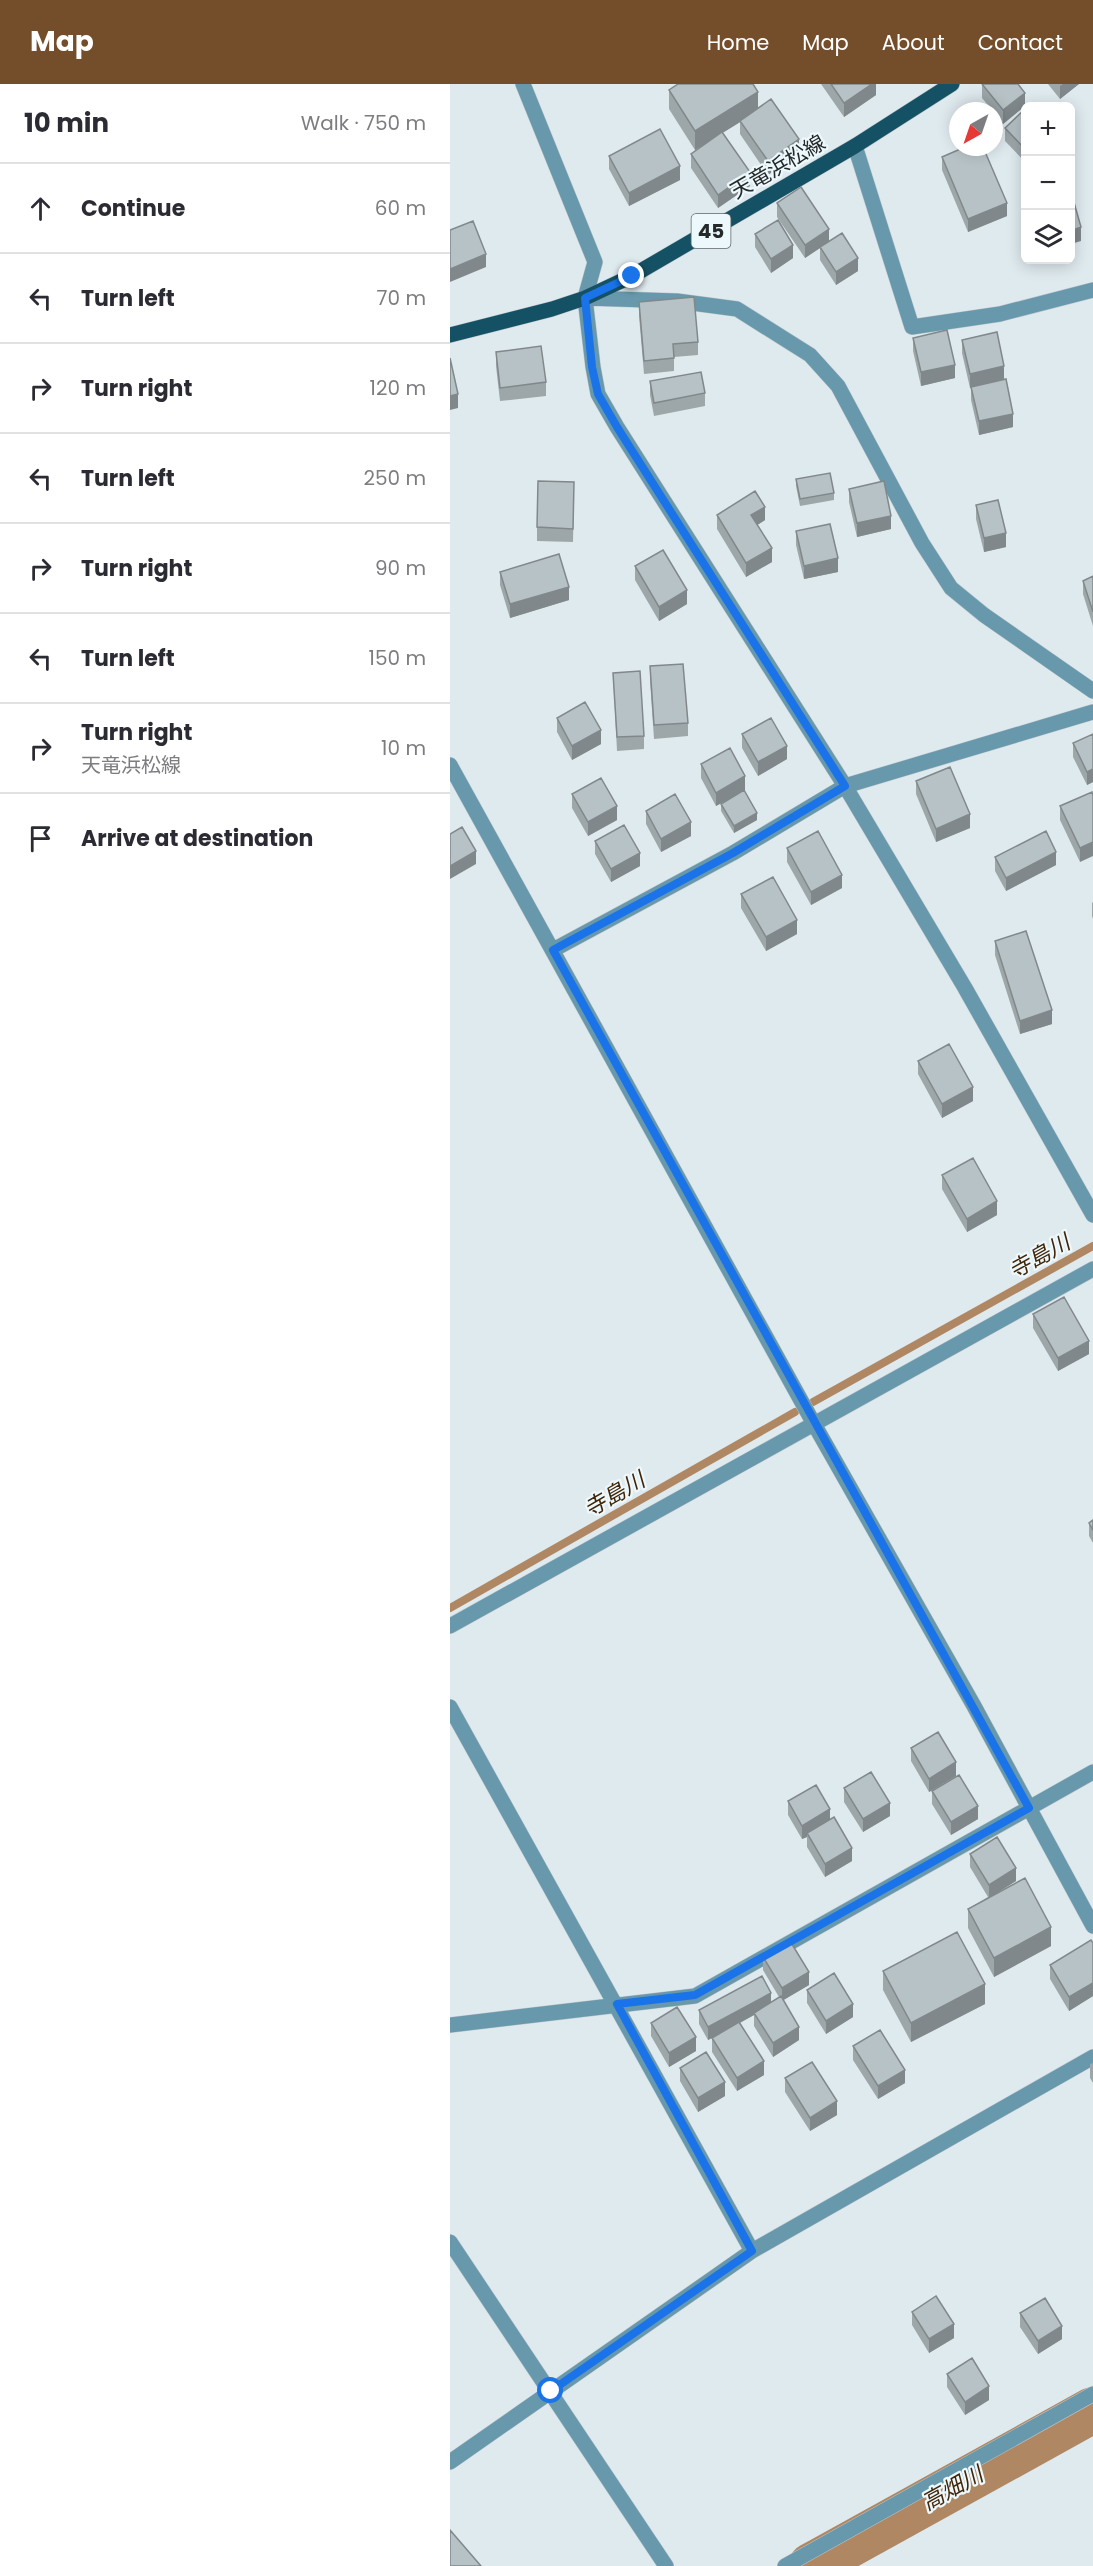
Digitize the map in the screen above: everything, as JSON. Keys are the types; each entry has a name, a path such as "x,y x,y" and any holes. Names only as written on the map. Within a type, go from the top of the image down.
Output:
{"main road":[{"name":"天竜浜松線","path":"450,334 552,309 585,298 632,276 855,146 952,84"}],"street":[{"path":"523,84 595,262 585,298 592,367 598,394 845,786 965,988 1093,1215"},
{"path":"855,146 912,327 1000,314 1093,290"},
{"path":"585,298 677,302 737,309 810,356 838,386 922,543 951,588 984,615 1093,691"},
{"path":"553,950 733,853 845,786 1093,712"},
{"path":"450,765 814,1424 974,1706 1093,1926"},
{"path":"450,1626 1093,1269"},
{"path":"450,1707 617,2004 752,2251"},
{"path":"450,2025 695,1995 1093,1772"},
{"path":"450,2462 752,2251 1093,2057"},
{"path":"450,2242 666,2566"},
{"path":"785,2566 1093,2394"}],"building":[{"path":"678,84 753,84 758,92 695,131 669,90"},
{"path":"831,84 872,84 844,103"},
{"path":"982,84 1018,84 1025,93 1003,110 1003,102 997,102"},
{"path":"771,99 799,139 768,161 740,121"},
{"path":"1021,113 1021,145 1005,128"},
{"path":"660,129 680,166 629,193 609,156"},
{"path":"722,132 750,172 718,195 691,154"},
{"path":"949,154 949,156 987,156 1007,203 968,219 942,157"},
{"path":"801,187 829,229 805,245 777,203"},
{"path":"1075,206 1081,227 1075,229"},
{"path":"778,220 793,245 771,259 755,234"},
{"path":"473,221 486,254 450,269 450,230"},
{"path":"842,233 858,258 836,272 820,247"},
{"path":"694,297 698,342 673,344 674,358 644,361 639,302"},
{"path":"947,330 955,365 921,372 913,338"},
{"path":"997,332 1004,366 970,374 962,340"},
{"path":"541,346 546,382 500,388 496,352"},
{"path":"450,358 458,394 450,396"},
{"path":"701,372 705,393 654,403 650,381"},
{"path":"1006,379 1013,414 979,421 971,387"},
{"path":"830,473 834,493 800,499 796,479"},
{"path":"538,481 574,482 573,529 537,527"},
{"path":"884,481 891,516 857,523 849,489"},
{"path":"755,491 765,507 751,515 772,548 746,563 717,515"},
{"path":"998,500 1006,533 984,538 976,505"},
{"path":"830,524 838,558 804,566 796,531"},
{"path":"663,550 687,590 659,607 635,566"},
{"path":"559,554 569,587 510,604 500,572"},
{"path":"1093,576 1093,612 1083,581"},
{"path":"683,664 688,723 654,725 650,666"},
{"path":"640,671 644,736 617,737 613,673"},
{"path":"585,702 601,730 572,746 557,718"},
{"path":"771,718 787,746 758,762 742,734"},
{"path":"1093,734 1093,769 1087,772 1073,743"},
{"path":"730,748 745,776 716,793 701,764"},
{"path":"950,767 970,814 936,829 916,781"},
{"path":"601,778 617,806 588,822 572,794"},
{"path":"744,790 757,813 734,826 721,804"},
{"path":"1092,792 1093,842 1080,848 1060,806"},
{"path":"675,794 691,822 661,839 646,811"},
{"path":"624,825 640,853 611,869 595,841"},
{"path":"462,827 476,851 450,866 450,834"},
{"path":"818,831 842,875 811,892 787,848"},
{"path":"1046,831 1056,852 1006,878 995,857"},
{"path":"773,877 797,920 766,937 741,894"},
{"path":"1026,931 1052,1010 1020,1021 995,941"},
{"path":"949,1044 973,1087 942,1104 918,1061"},
{"path":"973,1158 997,1201 967,1219 942,1175"},
{"path":"1064,1297 1089,1341 1058,1358 1033,1314"},
{"path":"938,1732 956,1762 929,1779 911,1748"},
{"path":"871,1772 890,1803 863,1819 844,1788"},
{"path":"959,1775 978,1806 951,1822 932,1791"},
{"path":"816,1785 830,1809 802,1826 788,1801"},
{"path":"834,1817 852,1848 825,1864 807,1833"},
{"path":"997,1837 1016,1868 989,1885 970,1854"},
{"path":"1025,1878 1051,1927 994,1958 968,1909"},
{"path":"957,1932 985,1984 911,2023 883,1971"},
{"path":"1091,1940 1093,1943 1093,1983 1069,1997 1050,1965"},
{"path":"790,1941 809,1972 782,1988 763,1957"},
{"path":"834,1973 853,2004 826,2021 807,1990"},
{"path":"762,1976 771,1993 708,2027 699,2010"},
{"path":"781,1996 799,2027 773,2043 754,2013"},
{"path":"677,2007 696,2037 669,2053 651,2023"},
{"path":"739,2022 764,2061 737,2078 712,2038"},
{"path":"880,2030 905,2070 878,2086 853,2046"},
{"path":"706,2052 725,2082 698,2098 680,2068"},
{"path":"812,2062 837,2101 810,2118 785,2078"},
{"path":"936,2296 954,2324 929,2339 912,2312"},
{"path":"1045,2298 1062,2326 1038,2341 1020,2313"},
{"path":"972,2358 989,2386 965,2402 947,2374"},
{"path":"450,2530 481,2566 450,2566"}],"waterway":[{"name":"寺島川","path":"813,1402 1093,1246"},
{"name":"寺島川","path":"450,1608 795,1412"},
{"name":"高畑川","path":"811,2566 1093,2410"}],"route":[{"path":"551,2391 752,2251 617,2004 695,1995 839,1912 1029,1808 553,950 733,853 845,786 598,394 592,367 585,298 632,276"}]}
